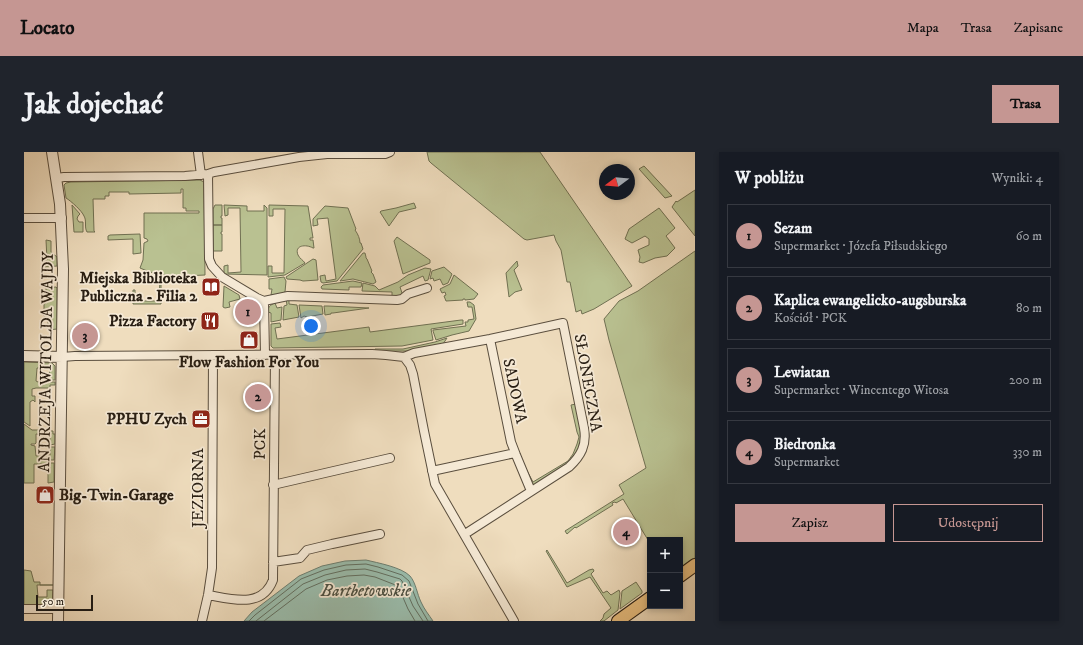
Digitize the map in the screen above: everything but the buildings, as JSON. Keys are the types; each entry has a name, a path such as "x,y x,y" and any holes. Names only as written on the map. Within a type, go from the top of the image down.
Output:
{"main road":[{"path":"683,574 695,565"},
{"path":"618,621 647,600"}],"street":[{"name":"ANDRZEJA WITOLDA WAJDY","path":"52,152 62,218 63,269 58,621"},
{"path":"198,152 204,174 209,259 212,266 222,277 256,298 264,301 288,296 397,300 402,299 408,294 427,288"},
{"path":"57,178 185,176 299,157 327,154 387,153"},
{"path":"24,218 62,218"},
{"path":"264,301 265,355"},
{"name":"SŁONECZNA","path":"465,534 562,472 572,464 580,454 585,441 584,428 563,323 490,339"},
{"name":"SADOWA","path":"404,358 414,353 490,339 515,453 531,491"},
{"path":"24,356 275,356 372,354 404,358 410,365 413,374 435,484 514,621"},
{"name":"JEZIORNA","path":"202,621 212,568 213,355"},
{"name":"PCK","path":"208,595 241,601 252,600 260,596 271,586 273,580 275,356"},
{"path":"432,470 515,453"},
{"path":"273,485 390,458"},
{"path":"273,562 300,558 307,550 313,548 380,534"},
{"path":"24,609 58,609"}],"shaded area":[{"path":"427,152 540,152 632,286 594,309 582,314 581,310 576,312 570,282 567,282 561,250 554,235 527,240 524,239 431,163"},
{"path":"644,166 672,196 665,198 639,169"},
{"path":"200,180 204,182 205,275 188,276 164,275 140,268 143,260 144,243 148,241 144,238 144,213 199,213 199,211 186,211 186,208 183,208 183,189 181,189 181,193 129,194 129,192 109,192 109,196 105,196 105,199 93,199 95,232 87,232 84,216 71,201 66,198 64,185 71,182"},
{"path":"695,190 695,236 672,207 676,201 677,202"},
{"path":"414,203 416,208 399,212 389,226 380,212 381,211"},
{"path":"72,205 80,214 77,219 79,222 83,222 83,232 74,232"},
{"path":"215,205 222,205 222,225 213,225 213,209"},
{"path":"224,205 247,206 247,211 264,211 264,205 267,208 267,275 224,274 224,266 228,265 228,273 241,272 240,208 228,208 228,215 225,216"},
{"path":"269,205 308,206 313,238 310,238 310,240 313,240 314,248 307,246 299,247 297,252 298,255 305,263 285,275 268,277 268,266 272,266 272,273 284,273 285,209 273,209 273,216 269,216"},
{"path":"325,206 348,208 363,249 337,281 323,283 321,282 320,276 325,275 326,281 336,279 328,218 317,219 318,225 313,226 313,219"},
{"path":"659,208 675,228 666,236 675,248 667,256 655,258 643,263 639,262 640,257 638,250 649,245 649,239 645,236 632,243 625,239 629,229"},
{"path":"213,225 222,225 222,251 213,251"},
{"path":"140,234 141,253 133,254 133,239 108,240 108,236 110,235"},
{"path":"397,237 430,260 430,263 403,274 394,241"},
{"path":"46,240 51,241 51,252 57,257 57,266 45,267 44,260 47,260"},
{"path":"695,251 695,558 683,566 683,537 647,537 647,538 623,499 616,503 612,503 613,505 576,528 575,527 567,534 565,531 624,494 619,485 646,468 604,319 619,301 638,291"},
{"path":"363,253 365,253 376,282 373,284 353,279 340,281"},
{"path":"313,259 316,260 318,280 303,281 287,279 286,277"},
{"path":"517,261 518,266 514,270 522,290 515,292 509,297 506,273"},
{"path":"444,267 452,274 448,283 443,285 440,279 434,281 433,278 430,279 432,271"},
{"path":"425,268 431,269 428,280 425,281 423,276 400,287 402,296 392,298 392,292 362,291 363,283 375,286 379,290"},
{"path":"149,274 164,277 164,279 161,279 161,304 133,304 133,290 135,290 135,301 159,301 160,279 149,279"},
{"path":"454,275 478,294 474,299 446,301 444,296 446,295 445,292 442,293 440,289 450,284"},
{"path":"284,277 286,281 285,292 279,295 271,295 272,289 269,289 269,279"},
{"path":"353,281 362,283 361,287 349,287 349,290 322,289 321,287 323,285"},
{"path":"224,286 239,295 240,299 229,302 230,307 225,308 223,307"},
{"path":"56,287 57,329 48,330 48,316 44,316 46,288"},
{"path":"289,298 289,304 297,305 299,317 283,320 284,306 287,305 286,299"},
{"path":"467,302 474,305 476,319 469,331 436,340 433,330 466,326 465,322 474,319 472,307 468,307"},
{"path":"275,303 277,308 282,307 281,320 271,322 271,313 268,312 268,309"},
{"path":"299,305 322,306 323,314 307,317 304,316 301,318"},
{"path":"324,306 369,308 325,315"},
{"path":"463,320 463,324 431,329 433,340 402,346 273,348 271,346 271,324 280,323 281,327 275,328 277,339 369,327 370,332"},
{"path":"447,338 443,344 407,351 375,351 375,349 403,349"},
{"path":"24,362 52,363 55,366 55,380 49,380 50,368 37,368 36,381 55,382 55,385 50,385 50,389 32,389 32,396 35,396 35,402 33,400 30,402 30,426 24,422"},
{"path":"576,404 582,432 578,450 567,464 559,470 535,485 532,484 524,467 533,482 568,461 573,454 579,437 571,405"},
{"path":"24,424 32,430 53,431 53,434 55,434 55,444 50,445 50,435 36,434 36,443 31,444 35,446 36,456 50,455 50,447 55,447 54,460 48,460 48,463 54,463 54,482 48,483 48,464 34,464 34,483 24,483"},
{"path":"547,550 567,583 593,569 594,571 591,574 603,593 607,591 611,595 619,590 618,610 604,621 600,621 604,614 611,608 590,577 567,587 546,551"},
{"path":"24,570 31,571 34,582 40,582 40,585 37,585 38,597 47,597 47,590 53,590 52,606 24,606"},
{"path":"636,582 642,593 620,609 622,591"}],"water":[{"name":"Bartbetowskie","path":"366,560 401,570 410,576 414,582 422,605 433,621 244,621 252,612 299,576 322,566 345,561"}],"place":[{"name":"Miejska Biblioteka Publiczna - Filia 2","path":"211,287"},
{"name":"Sezam","path":"248,312"},
{"name":"Pizza Factory","path":"210,321"},
{"name":"Lewiatan","path":"85,336"},
{"name":"Flow Fashion For You","path":"249,340"},
{"name":"Kaplica ewangelicko-augsburska","path":"258,397"},
{"name":"PPHU Zych","path":"201,419"},
{"name":"Big-Twin-Garage","path":"45,495"},
{"name":"Biedronka","path":"626,532"}]}
